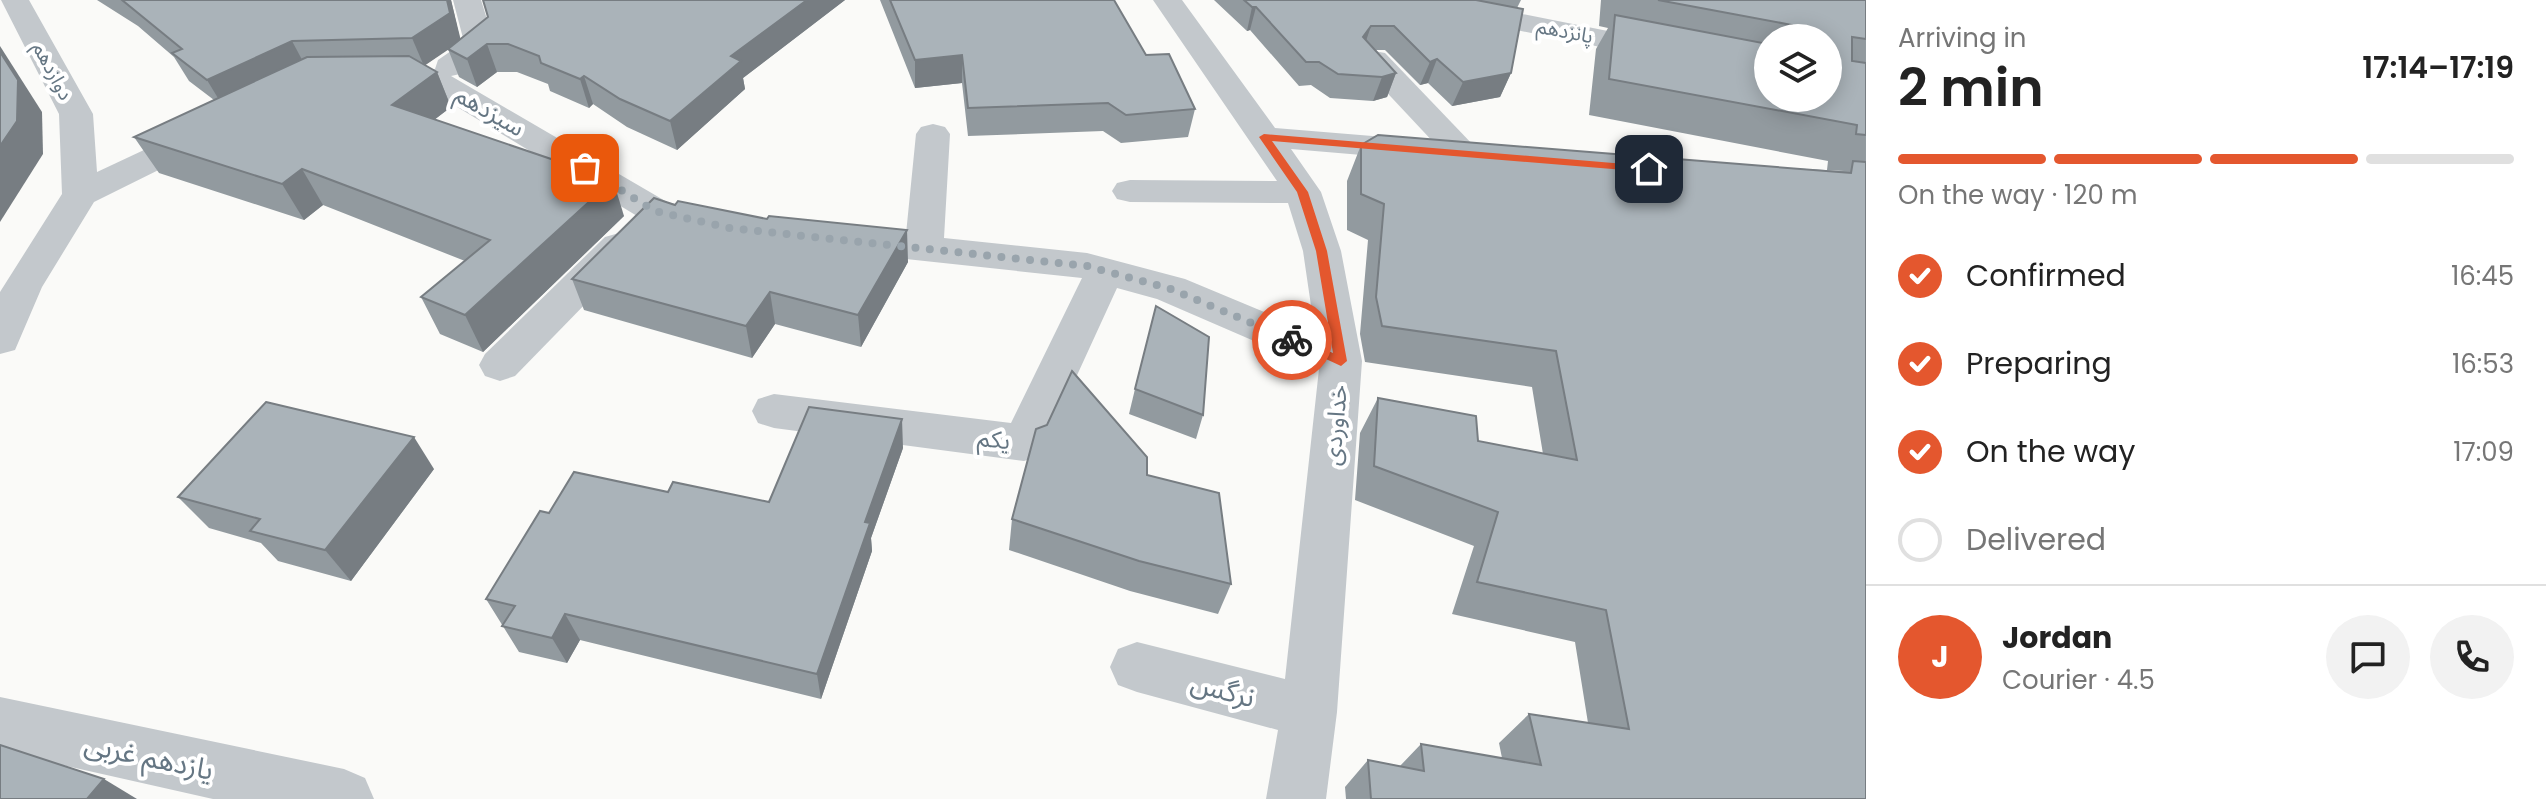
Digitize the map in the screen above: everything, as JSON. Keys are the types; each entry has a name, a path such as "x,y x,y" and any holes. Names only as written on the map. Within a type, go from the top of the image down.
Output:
{"street":[{"name":"دوازدهم","path":"15,0 76,114 80,194"},
{"path":"432,78 480,45 467,0"},
{"name":"خداوردی","path":"1167,0 1303,192 1322,251 1341,361 1309,712 1296,799"},
{"name":"پانزدهم","path":"1455,10 1754,69"},
{"path":"1264,137 1478,155 1374,60"},
{"name":"سیزدهم","path":"347,79 432,78 655,211 744,230"},
{"path":"0,339 22,287 80,194 234,120"},
{"path":"924,249 933,134"},
{"path":"1130,191 1303,192"},
{"path":"500,365 655,211"},
{"path":"819,238 1087,266 1171,289 1341,361"},
{"name":"یکم","path":"774,411 1024,443 1105,271"},
{"name":"نرگس","path":"1137,667 1309,712"},
{"name":"یازدهم غربی","path":"0,724 344,799"}],"building":[{"path":"122,0 447,0 450,13 412,38 292,41 207,80 172,53 182,49"},
{"path":"483,0 807,0 731,56 741,61 670,121 620,99 584,76 580,79 541,63 539,56 508,44 487,44 467,59 448,49 488,17"},
{"path":"890,0 1114,0 1146,55 1169,54 1195,109 1126,115 1108,103 968,108 962,55 915,60"},
{"path":"1244,0 1476,0 1523,9 1511,73 1463,82 1437,59 1430,62 1394,26 1371,26 1363,37 1396,73 1382,77 1338,74 1319,62 1306,62 1256,7"},
{"path":"1658,0 1866,0 1866,39 1852,37 1852,61 1866,63 1866,135 1856,134 1857,125 1787,112 1842,112 1842,24 1787,24"},
{"path":"1615,15 1754,41 1754,106 1609,79"},
{"path":"0,52 18,80 17,121 0,146"},
{"path":"409,56 437,72 392,105 613,180 465,315 421,297 490,240 302,169 282,184 134,137 307,57"},
{"path":"1378,135 1851,173 1853,161 1866,162 1866,799 1371,799 1368,760 1424,771 1421,744 1541,765 1529,714 1629,729 1606,610 1477,582 1498,512 1374,466 1378,398 1476,416 1478,441 1577,460 1556,351 1382,326 1376,297 1384,204 1361,194 1361,145"},
{"path":"654,198 675,205 678,201 767,219 769,216 907,230 858,315 770,292 746,326 572,279"},
{"path":"1156,306 1209,337 1203,415 1135,389"},
{"path":"1072,371 1147,457 1147,475 1219,493 1231,584 1139,561 1012,519 1036,429 1047,425"},
{"path":"266,402 414,437 325,550 250,531 260,519 178,497"},
{"path":"809,407 902,419 865,522 870,523 817,674 565,614 552,638 502,626 515,606 486,599 540,511 549,513 574,472 668,492 673,482 769,502"},
{"path":"0,745 104,779 87,799 0,799"}],"way so far":[{"path":"585,168 655,211 729,228 1087,266 1171,289 1292,340"}],"route":[{"path":"1292,340 1341,361 1322,251 1303,192 1264,137 1649,169"}]}
